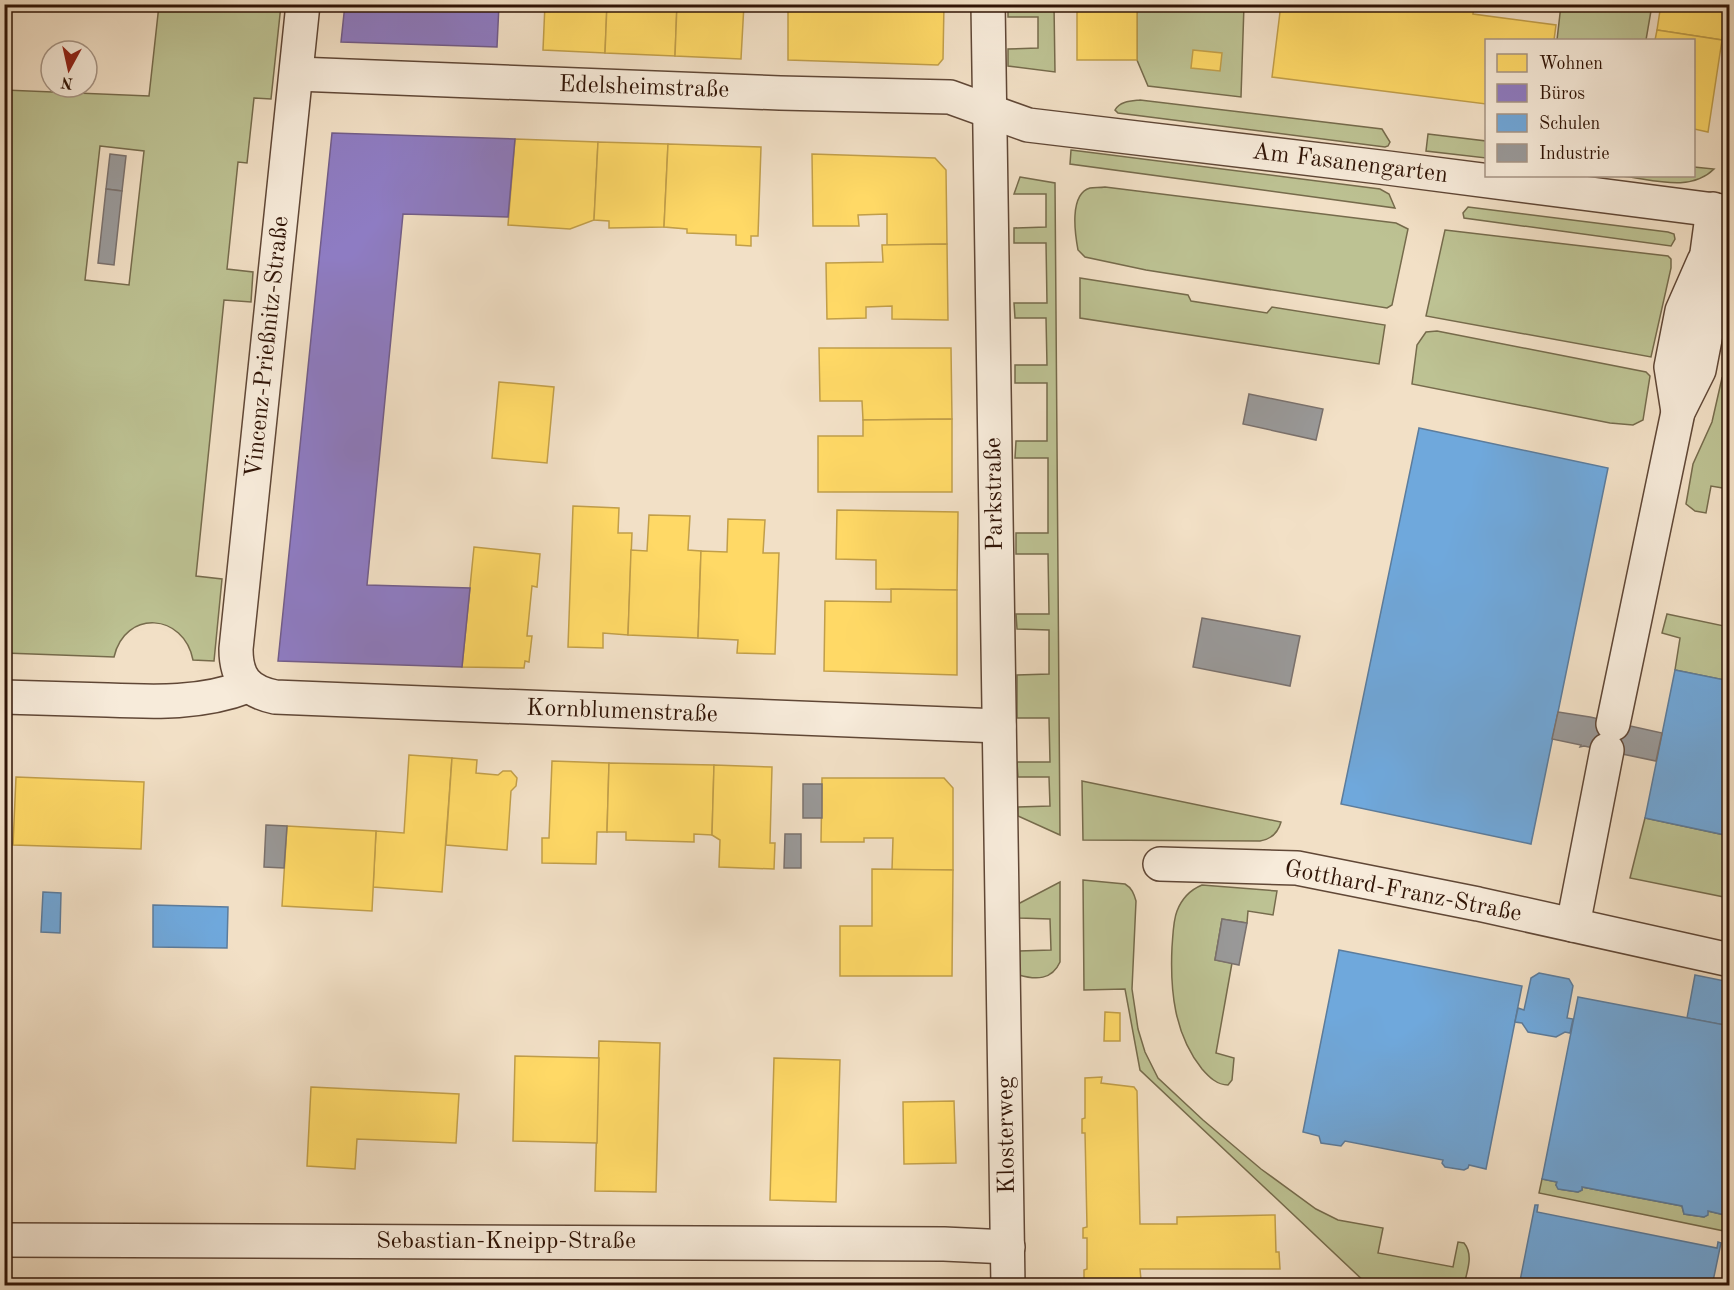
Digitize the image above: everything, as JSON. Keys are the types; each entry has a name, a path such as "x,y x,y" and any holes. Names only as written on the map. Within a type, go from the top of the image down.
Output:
{"street":[{"name":"Vincenz-Prießnitz-Straße","path":"248,686 240,675 236,662 236,649 303,4"},
{"name":"Parkstraße","path":"988,4 1004,984"},
{"name":"Edelsheimstraße","path":"297,74 950,98 990,112"},
{"name":"Am Fasanengarten","path":"990,112 1028,125 1721,210 1707,254 1682,311 1671,367 1678,412 1610,737 1574,925"},
{"path":"4,697 149,702 190,701 225,695 248,686"},
{"name":"Kornblumenstraße","path":"248,686 261,694 275,697 542,710 999,726"},
{"name":"Gotthard-Franz-Straße","path":"1160,864 1297,868 1574,925 1730,960"},
{"name":"Klosterweg","path":"1004,984 1008,1286"},
{"name":"Sebastian-Kneipp-Straße","path":"4,1240 932,1244 1008,1247"}],"green space":[{"path":"159,5 281,5 271,99 254,98 247,163 238,162 227,269 253,272 251,302 224,300 196,576 222,579 214,661 193,660 187,644 178,633 167,626 154,623 141,624 130,631 120,641 114,657 5,653 5,90 39,91 39,99 99,99 99,94 149,96","holes":["100,146 144,151 129,285 85,280"]},
{"path":"1008,5 1054,5 1055,72 1008,66 1008,49 1038,48 1038,17 1008,17"},
{"path":"1137,5 1244,5 1241,97 1148,86 1137,60"},
{"path":"1561,5 1652,5 1646,39 1557,39"},
{"path":"1140,100 1382,129 1390,142 1385,147 1118,113 1115,110 1123,103"},
{"path":"1428,134 1485,141 1485,158 1426,151"},
{"path":"1071,150 1380,189 1389,194 1395,208 1070,164"},
{"path":"1695,167 1714,169 1694,181 1670,183 1629,177 1695,177"},
{"path":"1020,177 1055,183 1060,835 1018,816 1018,807 1050,806 1049,777 1018,777 1017,762 1050,762 1049,718 1017,718 1017,675 1049,674 1049,630 1017,629 1016,614 1049,614 1048,554 1016,554 1016,533 1048,533 1048,458 1015,458 1016,441 1047,441 1047,383 1015,383 1015,365 1047,365 1046,318 1015,318 1014,303 1047,303 1046,243 1014,243 1014,228 1046,227 1046,194 1014,194"},
{"path":"1105,187 1396,223 1408,229 1392,305 1387,308 1146,270 1085,257 1078,250 1075,225 1076,206 1083,192 1090,188"},
{"path":"1468,207 1668,232 1674,234 1675,239 1671,246 1464,218 1463,213"},
{"path":"1445,230 1668,256 1671,259 1671,268 1651,357 1426,316"},
{"path":"1080,278 1188,295 1191,301 1267,313 1272,307 1385,325 1379,364 1080,318"},
{"path":"1437,331 1646,372 1650,376 1643,420 1633,425 1610,423 1412,384 1417,345 1426,332"},
{"path":"1722,378 1729,380 1729,489 1711,486 1706,513 1695,511 1686,504 1693,464 1712,422"},
{"path":"1667,614 1729,627 1729,681 1675,670 1680,638 1662,633"},
{"path":"1082,781 1281,822 1274,835 1260,841 1083,840"},
{"path":"1645,818 1729,836 1729,898 1630,878"},
{"path":"1083,880 1125,884 1131,889 1136,901 1132,989 1138,1029 1145,1052 1158,1078 1261,1169 1316,1209 1338,1220 1383,1228 1378,1253 1453,1267 1458,1242 1464,1243 1469,1258 1464,1285 1368,1285 1140,1070 1125,989 1084,990"},
{"path":"1060,882 1060,962 1053,972 1043,977 1031,978 1019,975 1019,951 1051,950 1050,919 1019,918 1018,904"},
{"path":"1202,885 1277,891 1273,915 1248,911 1247,923 1222,919 1215,960 1232,963 1216,1053 1234,1058 1232,1080 1228,1085 1220,1084 1210,1078 1193,1055 1180,1026 1173,995 1172,947 1176,915 1181,902 1187,895"},
{"path":"1542,1179 1557,1182 1559,1189 1578,1192 1582,1190 1582,1187 1682,1206 1684,1214 1704,1217 1708,1211 1725,1215 1729,1190 1729,1232 1539,1193"}],"building: Wohnen":[{"path":"545,4 607,4 605,53 543,50"},
{"path":"607,4 677,4 675,56 605,53"},
{"path":"677,4 744,4 741,59 675,56"},
{"path":"788,4 944,4 943,59 938,65 788,60"},
{"path":"1077,4 1137,4 1137,60 1077,60"},
{"path":"1281,4 1401,4 1421,7 1421,4 1474,4 1473,14 1556,25 1554,39 1485,39 1485,104 1272,77"},
{"path":"1661,4 1728,4 1722,40 1657,30"},
{"path":"1657,30 1722,40 1708,132 1695,129 1695,39 1655,39"},
{"path":"1193,50 1222,53 1220,71 1191,68"},
{"path":"515,139 598,142 594,220 570,229 508,225"},
{"path":"598,142 668,144 664,227 609,228 609,221 594,220"},
{"path":"668,144 761,147 758,236 751,236 751,246 736,245 736,235 687,233 687,229 664,227"},
{"path":"812,154 935,158 946,170 947,244 887,245 887,214 858,215 859,226 813,226"},
{"path":"947,244 948,320 892,319 892,306 866,307 866,318 827,319 826,263 883,262 882,245"},
{"path":"819,348 951,348 952,419 863,420 862,401 820,401"},
{"path":"499,382 554,387 547,463 492,458"},
{"path":"952,419 952,492 818,492 818,436 863,436 863,420"},
{"path":"573,506 619,508 618,533 632,533 628,635 603,633 603,648 568,647"},
{"path":"837,510 958,512 957,590 876,589 876,560 836,559"},
{"path":"649,515 690,516 688,550 701,551 698,638 628,635 631,550 647,551"},
{"path":"728,519 765,520 763,553 779,553 775,654 737,653 738,640 698,638 701,551 727,552"},
{"path":"474,547 540,554 537,587 532,586 527,636 532,636 529,662 525,661 524,668 462,667"},
{"path":"891,589 957,590 957,675 824,671 825,601 891,602"},
{"path":"409,755 452,758 442,892 373,887 376,831 404,833"},
{"path":"452,758 477,760 476,773 498,775 503,771 511,771 517,778 516,786 511,791 507,850 446,845"},
{"path":"552,761 609,763 607,832 597,832 596,864 542,863 542,838 549,838"},
{"path":"609,763 714,765 712,835 694,834 694,842 626,840 626,832 607,832"},
{"path":"714,765 772,767 770,843 775,843 774,869 719,867 720,840 712,835"},
{"path":"16,777 144,782 141,849 13,845"},
{"path":"822,778 944,778 953,788 953,870 892,870 893,838 864,838 864,842 821,842"},
{"path":"287,826 376,831 372,911 282,906"},
{"path":"872,869 953,870 952,976 840,976 840,926 872,926"},
{"path":"1105,1012 1120,1013 1120,1041 1104,1041"},
{"path":"599,1041 660,1043 656,1192 595,1191"},
{"path":"515,1056 599,1058 597,1143 513,1141"},
{"path":"774,1058 840,1060 836,1202 770,1200"},
{"path":"1102,1077 1101,1083 1134,1087 1137,1091 1140,1224 1177,1224 1177,1217 1275,1215 1276,1252 1279,1252 1280,1269 1140,1269 1141,1280 1098,1281 1099,1285 1084,1285 1084,1270 1087,1269 1087,1238 1083,1238 1083,1228 1087,1227 1085,1133 1082,1133 1082,1119 1085,1118 1085,1078"},
{"path":"311,1087 459,1094 456,1143 357,1139 355,1169 307,1166"},
{"path":"954,1101 956,1163 904,1164 903,1102"}],"building: Büros":[{"path":"345,4 499,4 497,47 341,42"},
{"path":"332,133 515,139 508,217 403,214 367,585 470,588 462,667 278,661"}],"building: Schulen":[{"path":"1419,428 1608,468 1531,844 1341,804"},
{"path":"1675,670 1730,681 1730,836 1645,818"},
{"path":"43,892 61,893 60,933 41,932"},
{"path":"153,905 228,907 227,948 153,947"},
{"path":"1339,950 1522,986 1486,1169 1469,1165 1464,1170 1445,1167 1443,1160 1345,1141 1341,1146 1321,1143 1319,1136 1303,1132"},
{"path":"1539,973 1569,979 1573,986 1567,1018 1573,1019 1570,1033 1565,1032 1556,1037 1528,1032 1522,1023 1515,1022 1518,1008 1524,1010 1531,978"},
{"path":"1695,975 1730,982 1730,1026 1687,1018"},
{"path":"1578,997 1730,1026 1730,1190 1725,1215 1708,1211 1708,1215 1704,1217 1684,1214 1682,1206 1582,1187 1582,1190 1578,1192 1558,1189 1557,1182 1542,1179"},
{"path":"1535,1205 1538,1205 1537,1212 1717,1248 1718,1242 1721,1243 1712,1286 1519,1286"}],"building: Industrie":[{"path":"110,154 126,156 122,191 106,189"},
{"path":"106,189 122,191 114,265 98,263"},
{"path":"1249,394 1323,409 1316,440 1243,424"},
{"path":"1202,618 1300,636 1290,686 1193,667"},
{"path":"1558,712 1662,733 1656,761 1580,747 1581,745 1552,739"},
{"path":"803,784 822,784 822,818 803,818"},
{"path":"266,825 287,826 284,868 264,867"},
{"path":"785,834 801,834 801,868 784,868"},
{"path":"1222,919 1247,923 1239,965 1215,960"}]}
